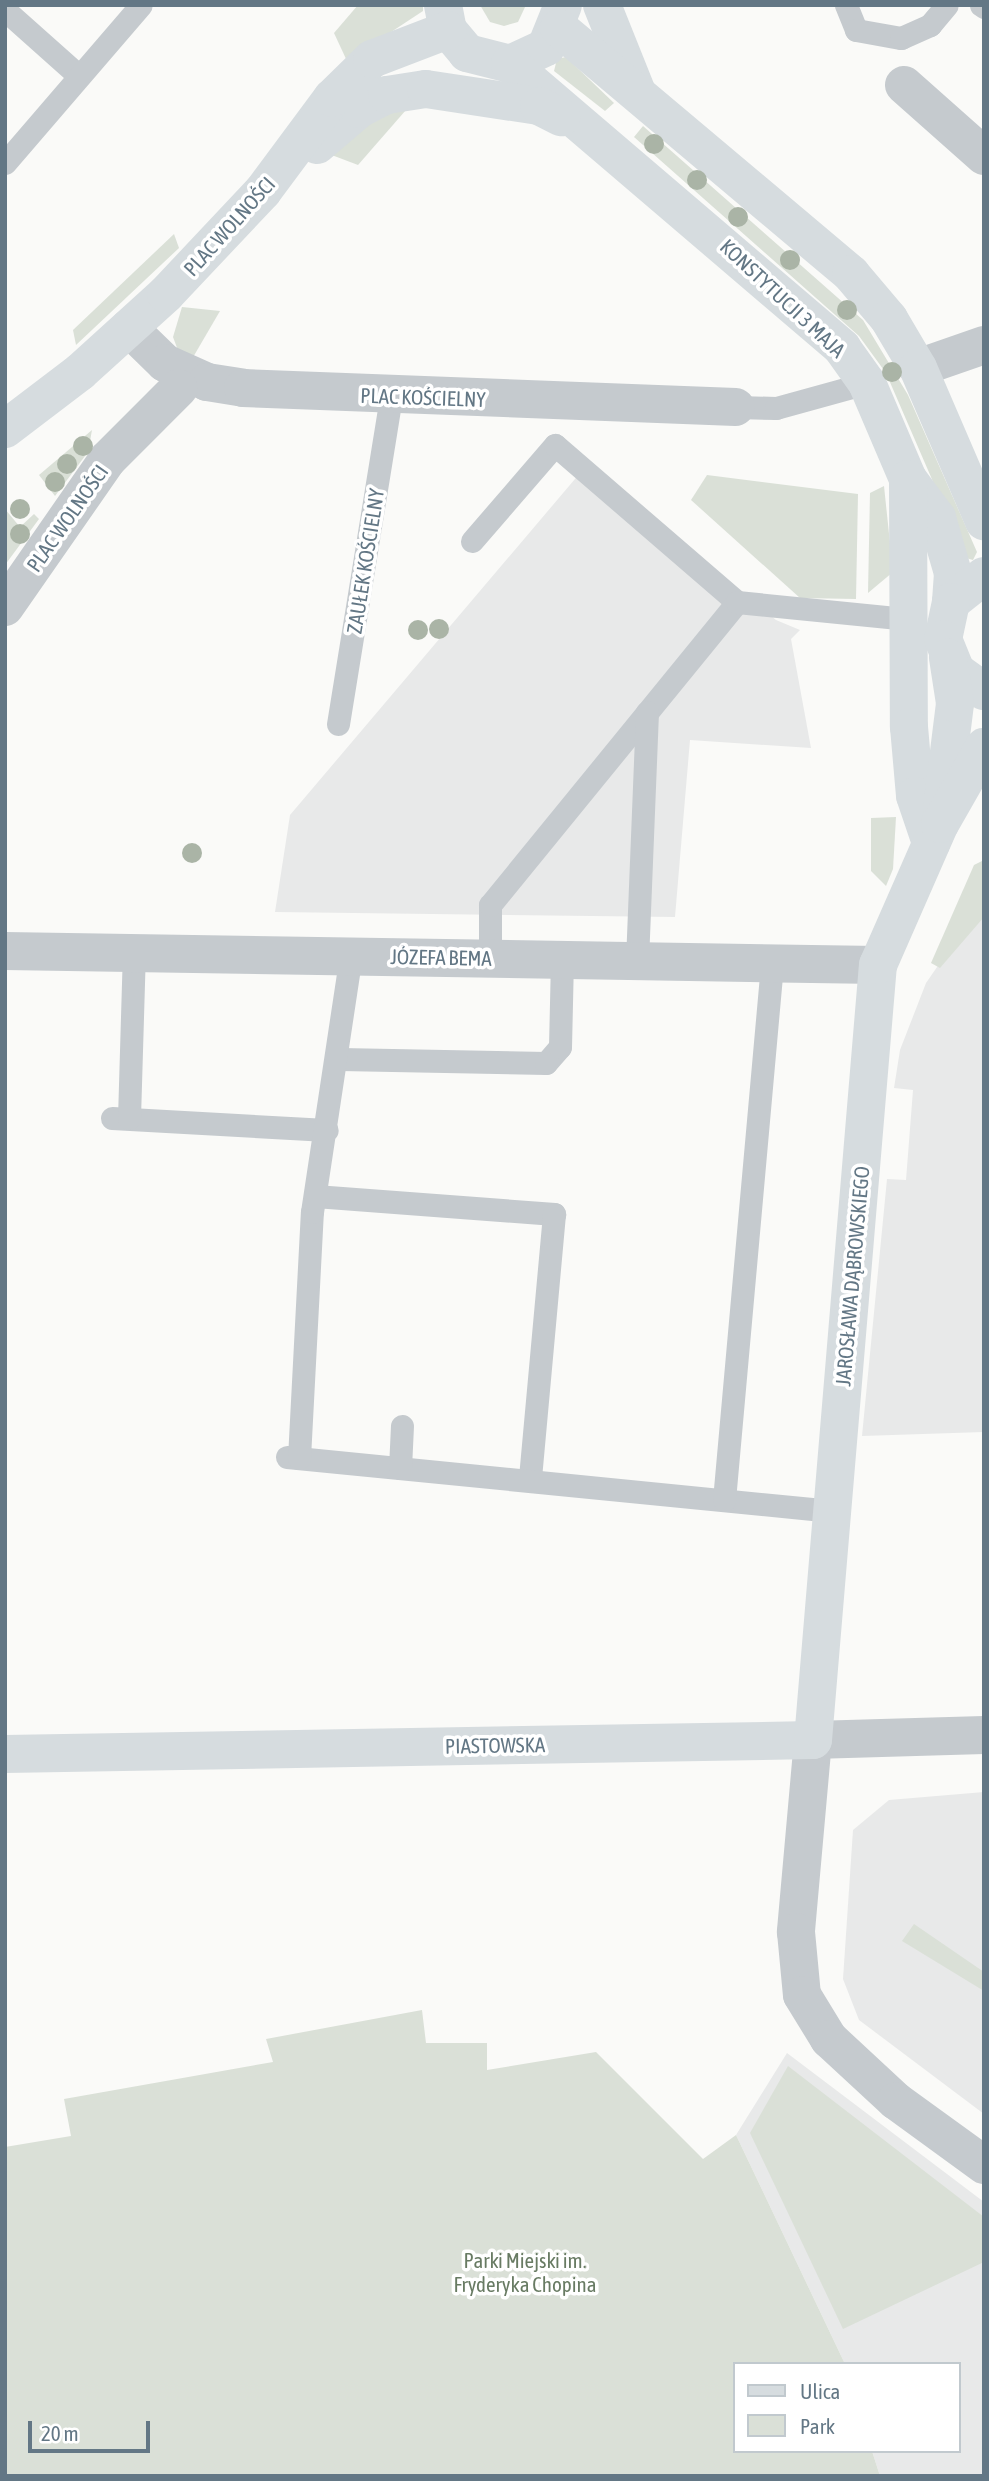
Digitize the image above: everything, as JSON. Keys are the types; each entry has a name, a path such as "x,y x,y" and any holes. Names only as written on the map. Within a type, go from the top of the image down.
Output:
{"street":[{"path":"602,5 638,95"},
{"path":"445,17 467,53 510,64 546,47 561,17 638,95 850,274 889,319 918,368 984,521"},
{"name":"PLAC WOLNOŚCI","path":"5,429 129,328 263,191 332,98 372,59 445,17"},
{"name":"KONSTYTUCJI 3 MAJA","path":"510,64 601,137 799,307 867,383 908,478 937,518 953,573 951,602 943,639 948,658"},
{"path":"904,85 984,156"},
{"path":"263,191 359,109 387,95 426,89 539,106 601,137"},
{"name":"PLAC KOŚCIELNY","path":"129,328 173,367 243,388 391,397 736,407"},
{"path":"918,368 984,345"},
{"name":"PLAC WOLNOŚCI","path":"5,607 132,432 179,388"},
{"path":"942,419 984,471"},
{"path":"908,478 908,619 915,796 935,833"},
{"path":"951,602 984,576"},
{"path":"948,658 966,682 984,691"},
{"name":"JAROSŁAWA DĄBROWSKIEGO","path":"935,833 955,704 948,658"},
{"name":"JAROSŁAWA DĄBROWSKIEGO","path":"813,1740 878,965 935,833 984,747"},
{"name":"JÓZEFA BEMA","path":"5,951 878,965"},
{"name":"PIASTOWSKA","path":"5,1754 984,1735"},
{"path":"813,1740 796,1932 802,1994 829,2039 896,2101 984,2165"}],"lane":[{"path":"5,163 141,5"},
{"path":"846,5 856,30 901,38 930,24 947,5"},
{"path":"5,10 79,76"},
{"path":"736,407 776,408 867,383"},
{"name":"ZAUŁEK KOŚCIELNY","path":"338,724 391,397"},
{"path":"472,541 555,445 737,602 908,619"},
{"path":"490,958 490,905 737,602"},
{"path":"637,961 647,712"},
{"path":"134,952 121,1118 327,1130"},
{"path":"351,955 340,1059 315,1196 293,1458 832,1511"},
{"path":"340,1059 546,1063 560,1046 562,960"},
{"path":"724,1500 772,964"},
{"path":"315,1196 554,1214 530,1480"},
{"path":"400,1468 402,1426"}],"shaded area":[{"path":"586,466 776,620 800,630 791,639 811,748 690,740 675,917 275,912 290,815"},
{"path":"984,899 984,1432 862,1436 887,1179 906,1180 913,1090 894,1088 900,1050 926,983"},
{"path":"984,1792 984,2114 859,2020 843,1979 853,1830 889,1800"},
{"path":"787,2053 984,2202 984,2476 880,2476 873,2453 961,2453 961,2362 844,2362 736,2135"}],"green space":[{"path":"358,5 423,5 423,11 347,61 334,33"},
{"path":"480,5 526,5 518,22 504,26 490,22"},
{"path":"566,57 614,103 605,111 554,71 557,59"},
{"path":"406,110 358,165 329,154 376,116"},
{"path":"643,126 863,320 908,395 977,552 973,560 966,558 886,373 859,336 634,137"},
{"path":"174,234 179,248 76,345 73,330"},
{"path":"182,307 220,311 192,359 179,353 173,337"},
{"path":"92,430 88,452 55,496 39,475"},
{"path":"707,475 858,494 856,599 800,598 691,500"},
{"path":"884,486 893,572 868,593 870,493"},
{"path":"5,509 20,527 34,514 39,519 5,565"},
{"path":"896,817 893,869 886,886 871,871 871,818"},
{"path":"984,860 984,917 940,968 931,963 974,865"},
{"path":"914,1924 984,1972 984,1991 902,1941"},
{"name":"Parki Miejski im. Fryderyka Chopina","path":"422,2010 426,2043 487,2043 487,2070 596,2052 703,2159 736,2135 844,2362 734,2362 734,2453 873,2453 880,2476 5,2476 5,2147 71,2136 64,2099 273,2062 266,2039"},
{"path":"788,2066 984,2217 984,2262 843,2329 750,2133"}]}
